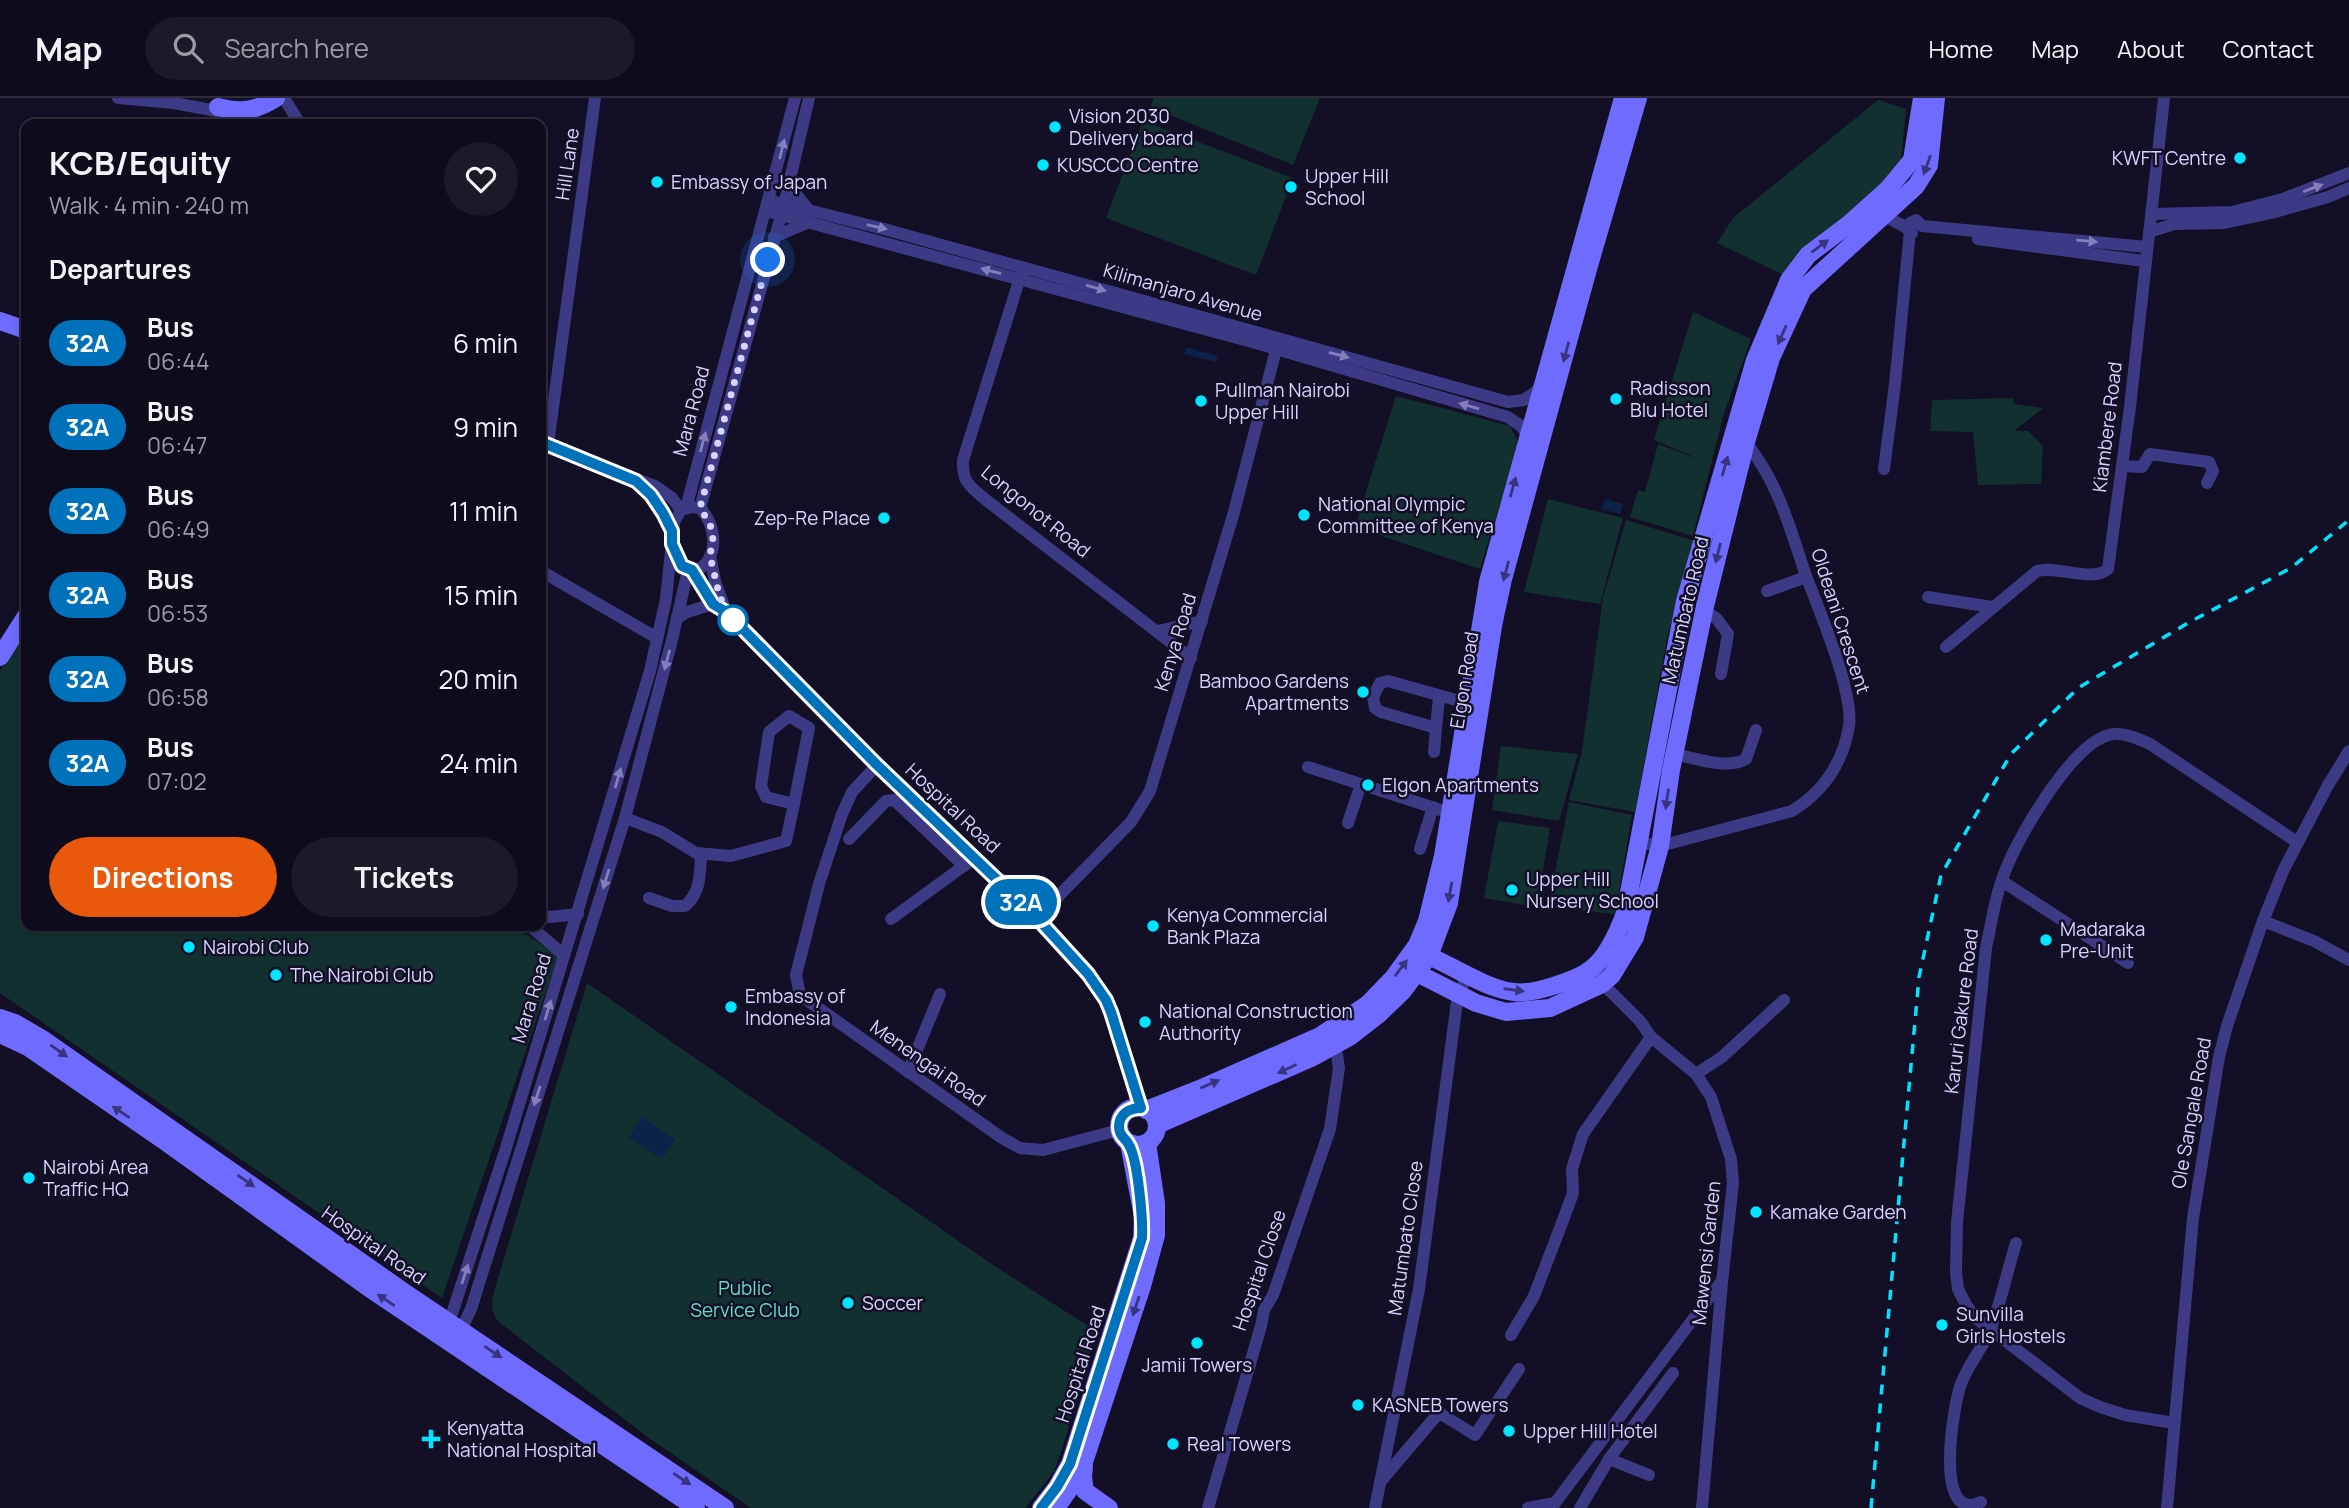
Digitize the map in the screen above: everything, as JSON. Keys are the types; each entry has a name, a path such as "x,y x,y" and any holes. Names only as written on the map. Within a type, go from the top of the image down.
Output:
{"street":[{"path":"118,98 233,111 250,111 276,98"},
{"path":"284,98 297,119"},
{"name":"Hill Lane","path":"546,436 595,98"},
{"name":"Mara Road","path":"452,1334 650,671 666,599 674,522 683,509 795,98"},
{"name":"Mara Road","path":"700,508 783,210 808,98"},
{"name":"Elgon Road","path":"1143,1109 1299,1047 1324,1033 1368,1004 1393,978 1417,945 1434,894 1442,810 1467,703 1483,601 1623,98"},
{"name":"Elgon Road","path":"1157,1125 1263,1080 1351,1036 1403,991 1429,956 1449,903 1493,626 1503,579 1638,98"},
{"name":"Matumbato Road","path":"1894,195 1899,177 1912,160 1922,98"},
{"name":"Matumbato Road","path":"1418,973 1476,1003 1506,1012 1550,1008 1602,984 1612,975 1634,937 1660,846 1676,748 1705,609 1746,442 1796,284 1808,255 1849,224 1879,209 1894,195 1916,186 1929,165 1936,98"},
{"name":"Kiambere Road","path":"1946,647 2041,569 2094,575 2104,573 2108,569 2164,98"},
{"path":"2151,214 2232,212 2283,200 2349,173"},
{"path":"774,237 809,218 788,184"},
{"path":"2149,232 2174,224 2224,223 2271,213 2328,197 2349,188"},
{"path":"1884,469 1915,227 1894,195"},
{"name":"Kilimanjaro Avenue","path":"767,205 809,218 884,229 1021,273 1278,344 1508,402 1524,400 1541,388"},
{"path":"1879,209 1915,227 2144,261"},
{"path":"1915,227 2147,247"},
{"name":"Longonot Road","path":"1021,273 963,460 962,474 967,483 986,500 1191,658"},
{"name":"Matumbato Road","path":"1429,956 1513,992 1532,992 1549,988 1591,969 1609,947 1621,924 1685,601 1755,359 1796,284"},
{"path":"0,321 21,328"},
{"path":"735,325 749,328"},
{"name":"Kilimanjaro Avenue","path":"1278,344 1508,417 1521,426 1528,436"},
{"name":"Kenya Road","path":"1037,918 1131,821 1150,792 1231,523 1278,344"},
{"name":"Oldeani Crescent","path":"1637,842 1660,846 1792,811 1815,795 1832,775 1844,746 1850,708 1838,665 1777,493 1746,442"},
{"path":"546,443 636,481 655,486 683,509 700,508 710,524 713,537 710,556 703,568 690,570"},
{"path":"2122,466 2142,467 2150,454 2209,462 2213,471 2207,483"},
{"path":"636,481 651,495 663,513 682,566 690,570 713,604 677,618"},
{"path":"710,556 726,612"},
{"name":"Mara Road","path":"452,1334 471,1309 625,818 690,570"},
{"path":"546,573 657,638"},
{"path":"1767,591 1806,576"},
{"path":"1928,597 1992,607"},
{"path":"1685,601 1705,609 1728,634 1721,674"},
{"name":"Hospital Road","path":"713,604 726,612 969,862 996,878 1037,918 1088,974 1106,1000 1143,1109"},
{"path":"1158,631 1202,621"},
{"path":"0,656 21,624"},
{"path":"1673,659 1694,664"},
{"path":"1436,728 1375,708 1373,697 1380,683 1388,681 1467,703"},
{"path":"1434,752 1439,696"},
{"path":"625,818 662,832 701,854 731,856 786,841 794,804 810,728 789,716 769,732 761,786 766,797 794,804"},
{"path":"1657,740 1726,764 1739,763 1746,760 1756,730"},
{"name":"Karuri Gakure Road","path":"2174,1423 2125,1415 2080,1398 1990,1330 1966,1305 1958,1289 1957,1222 1986,948 2007,865 2050,789 2090,743 2115,733 2150,744 2297,842"},
{"name":"Ole Sangale Road","path":"2167,1508 2194,1205 2219,1057 2263,921 2297,842 2349,751"},
{"name":"Menengai Road","path":"877,765 852,792 842,814 819,884 795,982 800,995 1020,1148 1043,1150 1132,1139"},
{"path":"1308,767 1442,810 1420,849"},
{"path":"1348,823 1361,784"},
{"path":"849,839 886,801 894,800 969,862 891,919"},
{"path":"649,898 672,906 685,906 694,899 699,885 701,854"},
{"path":"996,878 1058,897"},
{"path":"1631,878 1650,881"},
{"path":"2002,881 2128,963"},
{"path":"546,915 578,914"},
{"path":"2263,921 2314,941 2349,960"},
{"path":"536,931 564,955"},
{"name":"Mawensi Garden","path":"1591,969 1602,984 1640,1021 1651,1037 1696,1074 1711,1097 1733,1170 1702,1508"},
{"name":"Matumbato Close","path":"1375,1508 1419,1289 1458,994 1469,974"},
{"path":"908,1072 940,994"},
{"path":"1696,1074 1722,1057 1784,1000"},
{"name":"Hospital Road","path":"0,1018 15,1023 44,1040 696,1508"},
{"name":"Hospital Road","path":"0,1034 28,1047 369,1288 452,1334 725,1508"},
{"path":"1511,1335 1534,1296 1565,1216 1573,1193 1572,1169 1583,1133 1651,1037"},
{"name":"Hospital Close","path":"1208,1508 1264,1310 1273,1295 1330,1129 1339,1068 1332,1046"},
{"path":"1143,1109 1154,1117 1157,1125 1155,1134 1132,1139 1121,1118 1129,1110 1143,1109"},
{"name":"Hospital Road","path":"1056,1508 1075,1481 1085,1459 1156,1235 1156,1203 1132,1139"},
{"name":"Hospital Road","path":"1041,1508 1070,1464 1142,1238 1143,1217 1132,1139"},
{"path":"1982,1502 1971,1505 1961,1500 1952,1483 1949,1465 1954,1408 1961,1384 1990,1330 2016,1242"},
{"path":"1528,1508 1557,1505 1721,1282"},
{"path":"1379,1482 1437,1415 1441,1414 1475,1435 1519,1368"},
{"path":"1580,1508 1609,1458 1672,1373"},
{"path":"1609,1458 1649,1475"},
{"path":"1085,1459 1085,1491 1109,1508"}],"green space":[{"path":"1154,98 1320,98 1293,165 1150,107"},
{"path":"1878,100 1906,109 1900,171 1786,276 1717,243 1733,218"},
{"path":"1143,121 1293,178 1256,275 1106,218"},
{"path":"1693,312 1751,339 1724,413 1693,536 1630,517 1638,490 1645,492 1658,444 1704,461 1654,440"},
{"path":"1396,396 1510,426 1519,444 1480,569 1355,527"},
{"path":"2013,398 2014,404 2043,408 2014,431 2028,431 2043,446 2041,484 1978,485 1973,432 1930,431 1932,400"},
{"path":"1548,499 1623,518 1600,604 1524,592"},
{"path":"1626,520 1695,541 1668,634 1635,812 1569,800 1582,751 1603,597"},
{"name":"The Nairobi Club","path":"21,636 21,931 522,931 558,956 442,1298 0,993 0,671"},
{"path":"1501,746 1578,754 1559,821 1492,810"},
{"path":"1569,802 1632,815 1615,914 1548,907"},
{"path":"1498,821 1550,828 1537,907 1484,898"},
{"name":"Public Service Club","path":"587,983 993,1265 1096,1331 1054,1472 1025,1508 751,1508 646,1436 499,1322 493,1310 493,1295"}],"water":[{"path":"1186,347 1218,356 1216,362 1184,354"},
{"path":"1605,499 1623,504 1620,514 1602,509"},
{"path":"642,1117 675,1139 662,1159 629,1137"}],"railway":[{"path":"1871,1508 1919,977 1941,875 2011,754 2078,688 2188,623 2291,568 2349,520"}],"bus line":[{"name":"32A","path":"546,443 636,481 651,495 672,531 672,544 677,558 682,566 692,570 713,604 726,612 877,765 1037,918 1088,974 1106,1000 1141,1108 1124,1113 1119,1130 1122,1138 1129,1143 1135,1171 1143,1217 1142,1238 1070,1464 1041,1508"}],"place":[{"name":"Vision 2030 Delivery board","path":"1055,127"},
{"name":"KWFT Centre","path":"2240,158"},
{"name":"KUSCCO Centre","path":"1043,165"},
{"name":"Embassy of Japan","path":"657,182"},
{"name":"Upper Hill School","path":"1291,187"},
{"name":"Radisson Blu Hotel","path":"1616,399"},
{"name":"Pullman Nairobi Upper Hill","path":"1201,401"},
{"name":"National Olympic Committee of Kenya","path":"1304,515"},
{"name":"Zep-Re Place","path":"884,518"},
{"name":"Bamboo Gardens Apartments","path":"1363,692"},
{"name":"Elgon Apartments","path":"1368,785"},
{"name":"Upper Hill Nursery School","path":"1512,890"},
{"name":"Kenya Commercial Bank Plaza","path":"1153,926"},
{"name":"Madaraka Pre-Unit","path":"2046,940"},
{"name":"Nairobi Club","path":"189,947"},
{"name":"The Nairobi Club","path":"276,975"},
{"name":"Embassy of Indonesia","path":"731,1007"},
{"name":"National Construction Authority","path":"1145,1022"},
{"name":"Nairobi Area Traffic HQ","path":"29,1178"},
{"name":"Kamake Garden","path":"1756,1212"},
{"name":"Soccer","path":"848,1303"},
{"name":"Sunvilla Girls Hostels","path":"1942,1325"},
{"name":"Jamii Towers","path":"1197,1343"},
{"name":"KASNEB Towers","path":"1358,1405"},
{"name":"Upper Hill Hotel","path":"1509,1431"},
{"name":"Kenyatta National Hospital","path":"431,1439"},
{"name":"Real Towers","path":"1173,1444"}],"route":[{"path":"733,620 738,625 726,612 719,594 710,556 713,537 706,514 700,508 768,260"}]}
